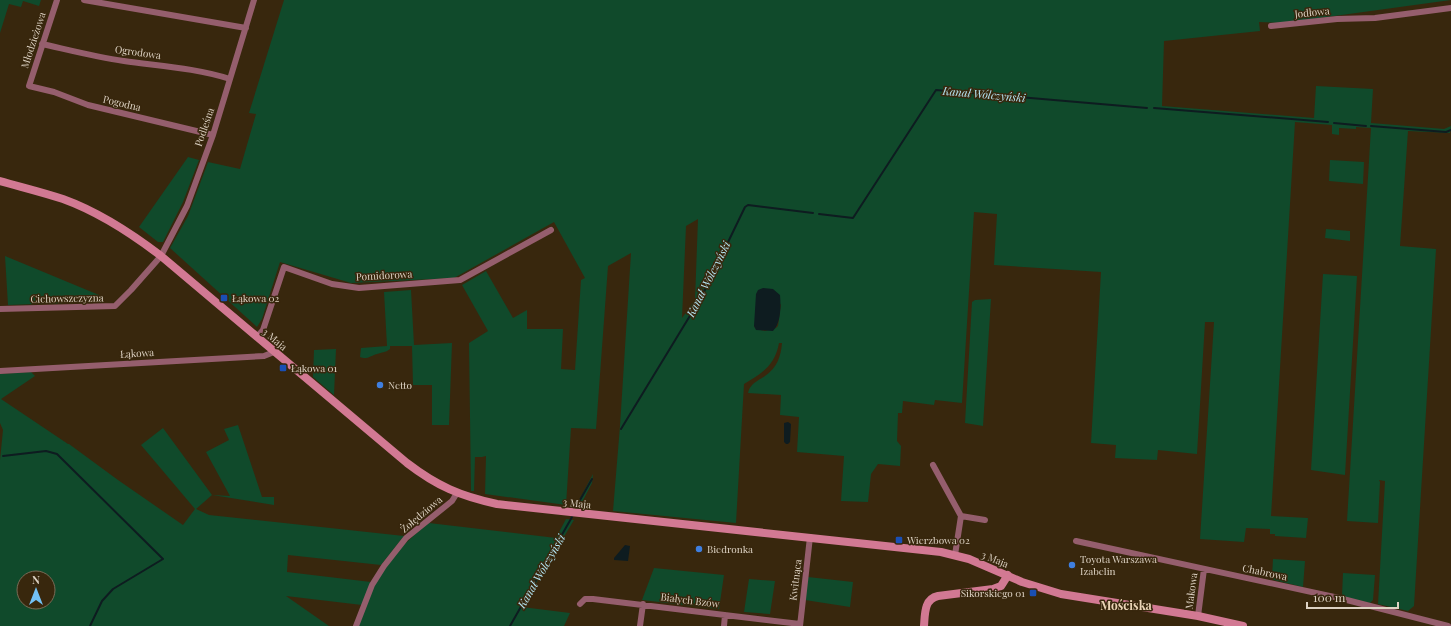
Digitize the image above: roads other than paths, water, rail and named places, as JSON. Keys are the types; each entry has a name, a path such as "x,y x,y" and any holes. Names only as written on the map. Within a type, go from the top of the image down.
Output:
{"street":[{"name":"Młodzieżowa","path":"29,86 57,0"},
{"path":"84,0 246,28"},
{"name":"Podleśna","path":"161,256 187,206 213,135 254,0"},
{"name":"Jodłowa","path":"1271,26 1337,19 1375,18 1451,8"},
{"name":"Ogrodowa","path":"42,44 123,61 174,67 230,79"},
{"name":"Pogodna","path":"29,86 54,92 88,105 213,135"},
{"name":"3 Maja","path":"0,181 63,199 96,214 127,231 161,256 407,463 430,480 456,493 496,504 810,537 955,555 969,559 1028,584 1061,594 1198,616 1243,626"},
{"name":"Pomidorowa","path":"257,337 263,330 284,267 332,284 359,288 460,280 551,230"},
{"name":"Cichowszczyzna","path":"0,309 115,306 161,256"},
{"name":"Łąkowa","path":"0,371 264,356 274,352"},
{"path":"933,465 961,516 955,555"},
{"name":"Żołędziowa","path":"356,626 372,585 384,566 412,533 452,501 456,493"},
{"path":"961,516 985,520"},
{"name":"Kwitnąca","path":"800,625 810,537"},
{"name":"Chabrowa","path":"1076,541 1194,565 1204,569 1339,598 1448,626"},
{"name":"Makowa","path":"1198,616 1204,569"},
{"path":"924,626 926,606 932,598 994,589 1001,586 1008,575"},
{"name":"Białych Bzów","path":"580,604 586,599 593,599 643,604 800,625"},
{"path":"640,626 643,604"},
{"path":"724,626 725,615"}],"waterway":[{"name":"Kanał Wólczyński","path":"819,214 853,218 936,90 1147,108"},
{"name":"Kanał Wólczyński","path":"1154,108 1328,122"},
{"name":"Kanał Wólczyński","path":"1334,123 1366,126"},
{"name":"Kanał Wólczyński","path":"1371,126 1446,132 1451,130"},
{"name":"Kanał Wólczyński","path":"621,429 702,296 745,207 748,205 813,213"},
{"path":"3,456 46,451 57,454 163,559 113,589 102,601 90,626"},
{"name":"Kanał Wólczyński","path":"576,507 592,479"},
{"name":"Kanał Wólczyński","path":"510,626 572,517"}],"place":[{"name":"Łąkowa 02","path":"224,298"},
{"name":"Łąkowa 01","path":"283,368"},
{"name":"Netto","path":"380,385"},
{"name":"Wierzbowa 02","path":"899,540"},
{"name":"Biedronka","path":"699,549"},
{"name":"Toyota Warszawa Izabelin","path":"1072,565"},
{"name":"Sikorskiego 01","path":"1033,593"}],"district":[{"name":"Mościska","path":"1126,605"}]}
